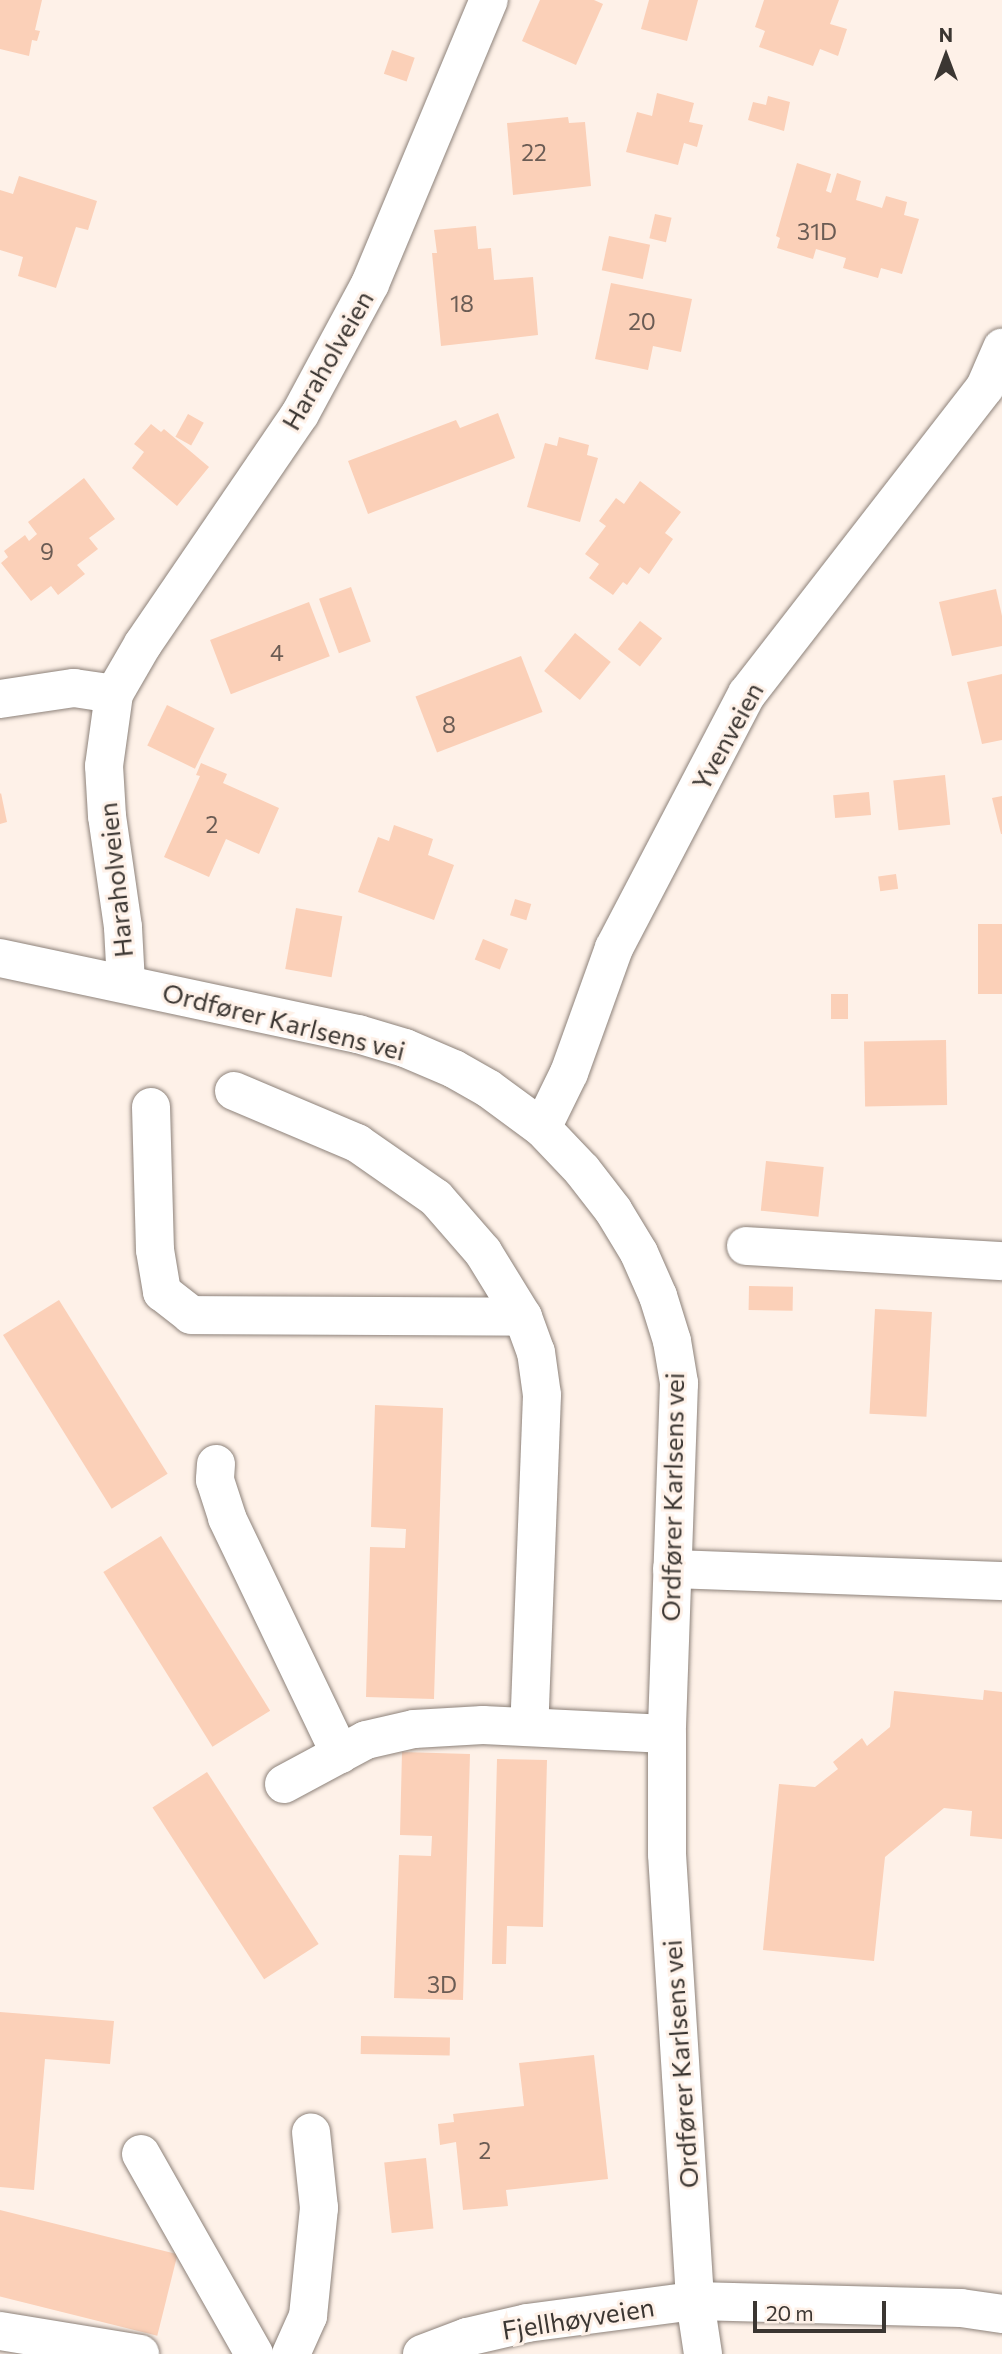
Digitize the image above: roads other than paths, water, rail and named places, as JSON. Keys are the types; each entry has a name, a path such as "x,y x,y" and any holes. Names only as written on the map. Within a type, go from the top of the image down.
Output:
{"street":[{"name":"Haraholveien","path":"126,983 123,927 107,816 104,766 114,694 143,644 300,414 370,284 489,0"},
{"name":"Yvenveien","path":"542,1128 569,1073 614,948 747,694 994,392 1002,348"},
{"path":"0,699 74,688 114,694"},
{"name":"Ordfører Karlsens vei","path":"0,958 358,1034 405,1048 454,1069 489,1089 542,1128 582,1170 620,1220 639,1253 658,1296 679,1383 667,1734 667,1853 695,2301 703,2354"},
{"path":"234,1091 357,1143 436,1198 483,1252 523,1317 536,1352 542,1395 529,1727"},
{"path":"151,1107 155,1250 162,1292 191,1315 523,1317"},
{"path":"746,1246 1002,1261"},
{"path":"216,1464 215,1480 227,1518 340,1754"},
{"path":"672,1569 1002,1581"},
{"path":"284,1784 366,1740 414,1729 483,1725 667,1734"},
{"path":"291,2354 308,2316 319,2208 311,2132"},
{"path":"141,2154 254,2354"},
{"path":"695,2301 924,2307 1002,2314"},
{"name":"Fjellhøyveien","path":"425,2353 467,2337 527,2323 695,2301"},
{"path":"0,2331 140,2354"}]}
